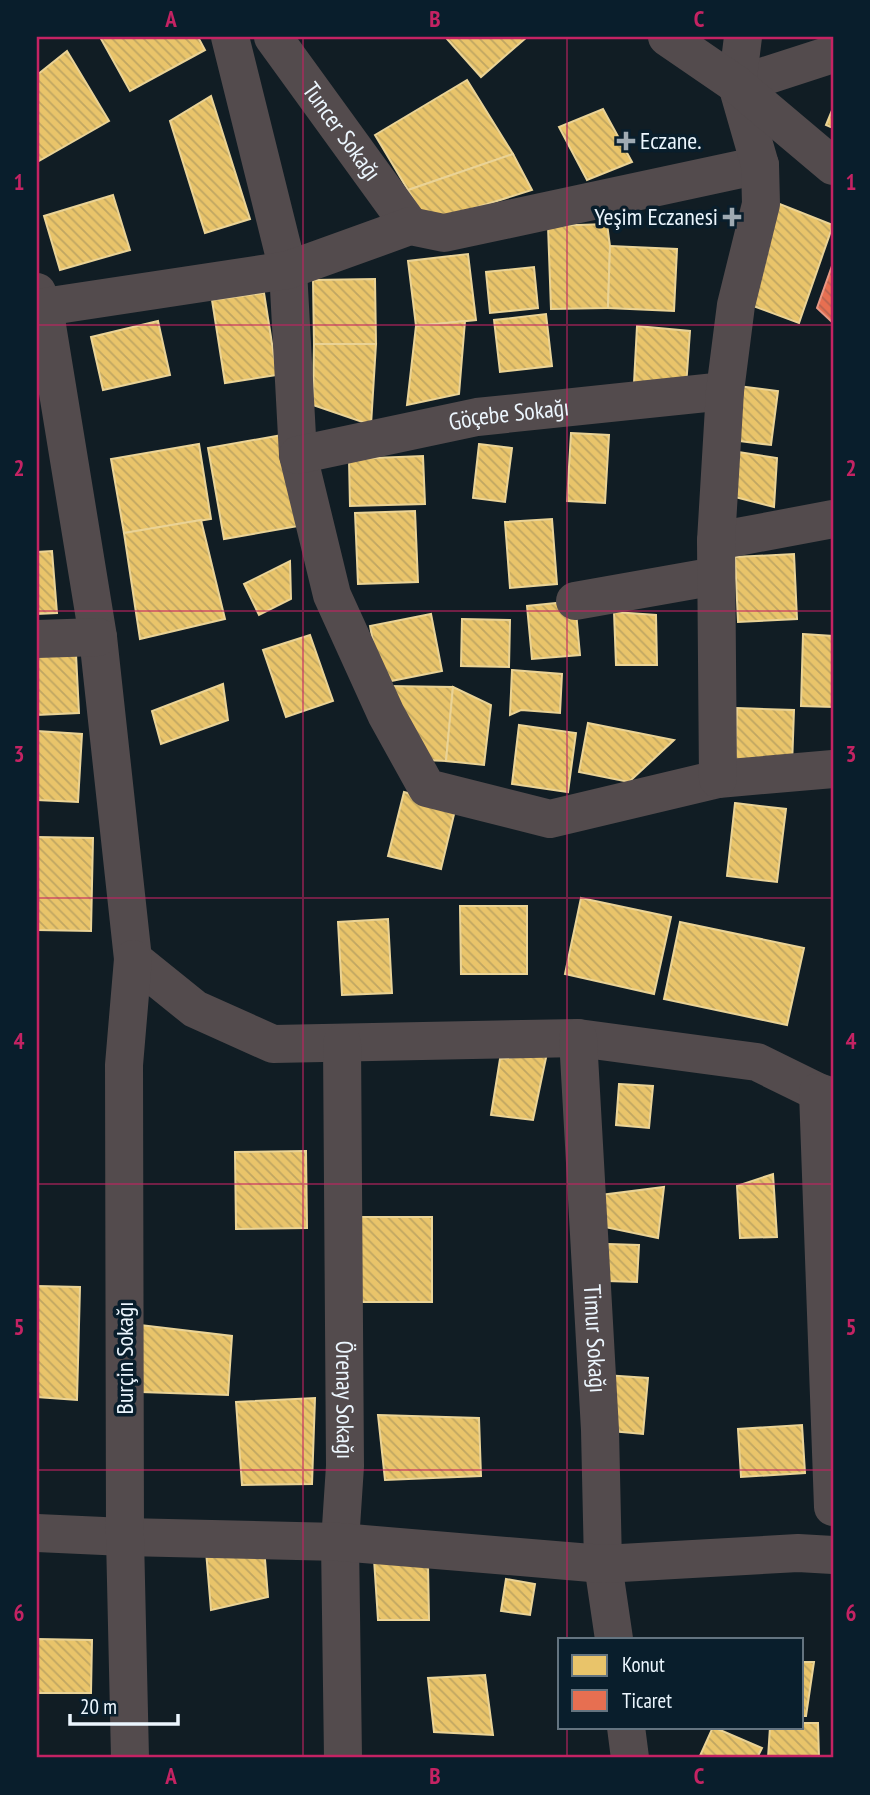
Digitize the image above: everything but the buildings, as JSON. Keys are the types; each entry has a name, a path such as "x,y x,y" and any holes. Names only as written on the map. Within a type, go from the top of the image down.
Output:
{"street":[{"path":"230,37 288,270 298,455 332,595 386,713 427,788 551,819 718,779 833,769"},
{"name":"Tuncer Sokağı","path":"273,37 410,226"},
{"path":"667,37 737,85 833,166"},
{"path":"718,779 716,559 725,391 736,305 761,204 760,165 737,85 743,37"},
{"path":"737,85 833,54"},
{"path":"40,300 288,270 410,226 444,233 760,165"},
{"name":"Burçin Sokağı","path":"40,300 98,637 133,958 124,1065 125,1537 130,1758"},
{"name":"Göçebe Sokağı","path":"298,455 477,417 725,391"},
{"path":"575,601 716,559 833,519"},
{"path":"37,639 98,637"},
{"path":"133,958 195,1009 273,1044 578,1038 757,1062 826,1094 833,1507"},
{"name":"Timur Sokağı","path":"578,1038 600,1430 604,1564 614,1638"},
{"name":"Örenay Sokağı","path":"342,1043 345,1466 340,1542 343,1758"},
{"path":"37,1532 340,1542 604,1564 798,1553 833,1555"},
{"path":"626,1728 631,1758"}],"place":[{"name":"Eczane.","path":"626,141"},
{"name":"Yeşim Eczanesi","path":"732,217"}]}
